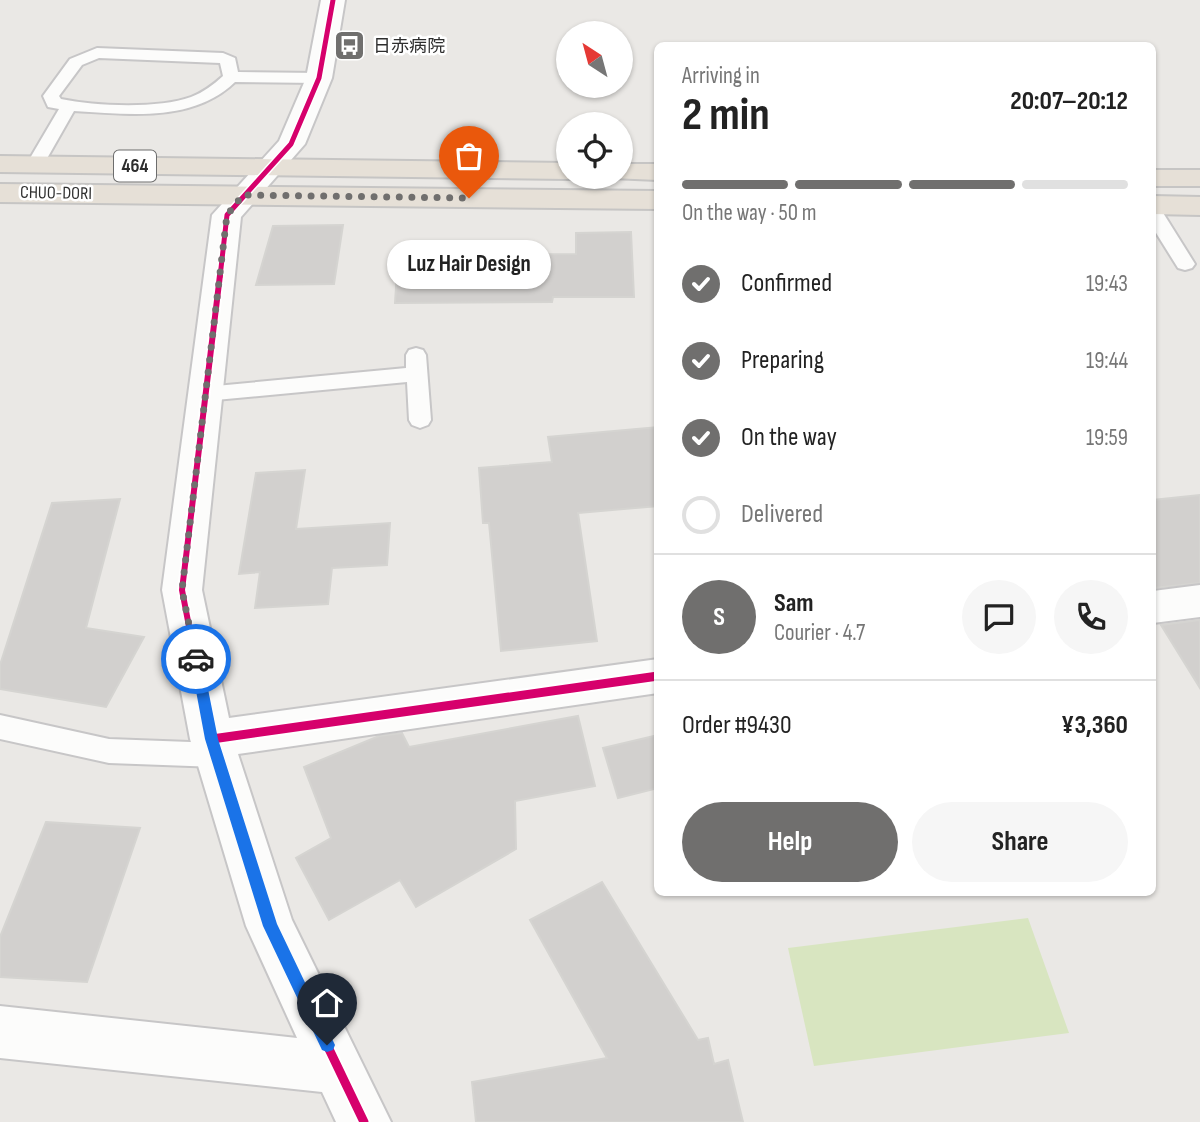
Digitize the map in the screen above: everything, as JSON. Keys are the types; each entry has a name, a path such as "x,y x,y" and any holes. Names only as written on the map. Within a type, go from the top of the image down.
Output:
{"highway":[{"name":"CHUO-DORI","path":"0,164 257,181 654,200"},
{"name":"CHUO-DORI","path":"0,192 556,171"},
{"path":"633,172 654,172"},
{"path":"1156,178 1200,178"},
{"path":"1156,205 1200,205"}],"street":[{"path":"333,0 319,78 291,144 227,215 182,590 215,747 270,926 364,1122"},
{"path":"1156,607 1200,601"},
{"path":"215,747 654,677"},
{"path":"0,1032 339,1068"}],"lane":[{"path":"97,53 223,58 229,61 231,77 220,91 178,107 69,106 54,103 51,96 76,62 97,53"},
{"path":"231,77 319,78"},
{"path":"35,165 69,106"},
{"path":"1156,217 1185,264"},
{"path":"205,394 417,364 420,420"},
{"path":"0,727 109,751 215,747"}],"green space":[{"path":"1028,918 1069,1033 814,1066 788,948"}],"building":[{"path":"343,225 334,284 256,285 273,226"},
{"path":"631,232 634,297 553,297 552,302 395,303 398,255 576,254 576,233"},
{"path":"654,427 654,506 578,513 597,641 501,651 489,523 483,523 479,468 552,462 548,437"},
{"path":"305,470 296,529 390,523 387,565 332,568 328,604 255,608 260,572 239,574 256,473"},
{"path":"1200,495 1200,583 1156,588 1156,500"},
{"path":"120,499 86,628 144,637 106,707 0,689 0,665 52,503"},
{"path":"1200,620 1200,688 1161,625"},
{"path":"578,716 595,786 515,801 516,849 416,907 400,880 329,920 296,858 331,838 304,767 379,736 402,733 409,747"},
{"path":"654,736 654,789 618,798 603,748"},
{"path":"46,822 140,828 87,982 0,977 0,937"},
{"path":"602,882 698,1040 708,1038 714,1064 728,1060 743,1122 476,1122 472,1082 607,1058 530,920"}],"cycle path":[{"path":"333,0 319,78 291,144 227,215 182,590 212,739 270,926 364,1122"},
{"path":"212,739 654,677"}],"way so far":[{"path":"196,659 182,590 227,215 243,195 469,198"}],"place":[{"name":"日赤病院","path":"350,46"},
{"name":"Luz Hair Design","path":"469,198"}],"route":[{"path":"196,659 212,739 270,926 327,1045"}]}
